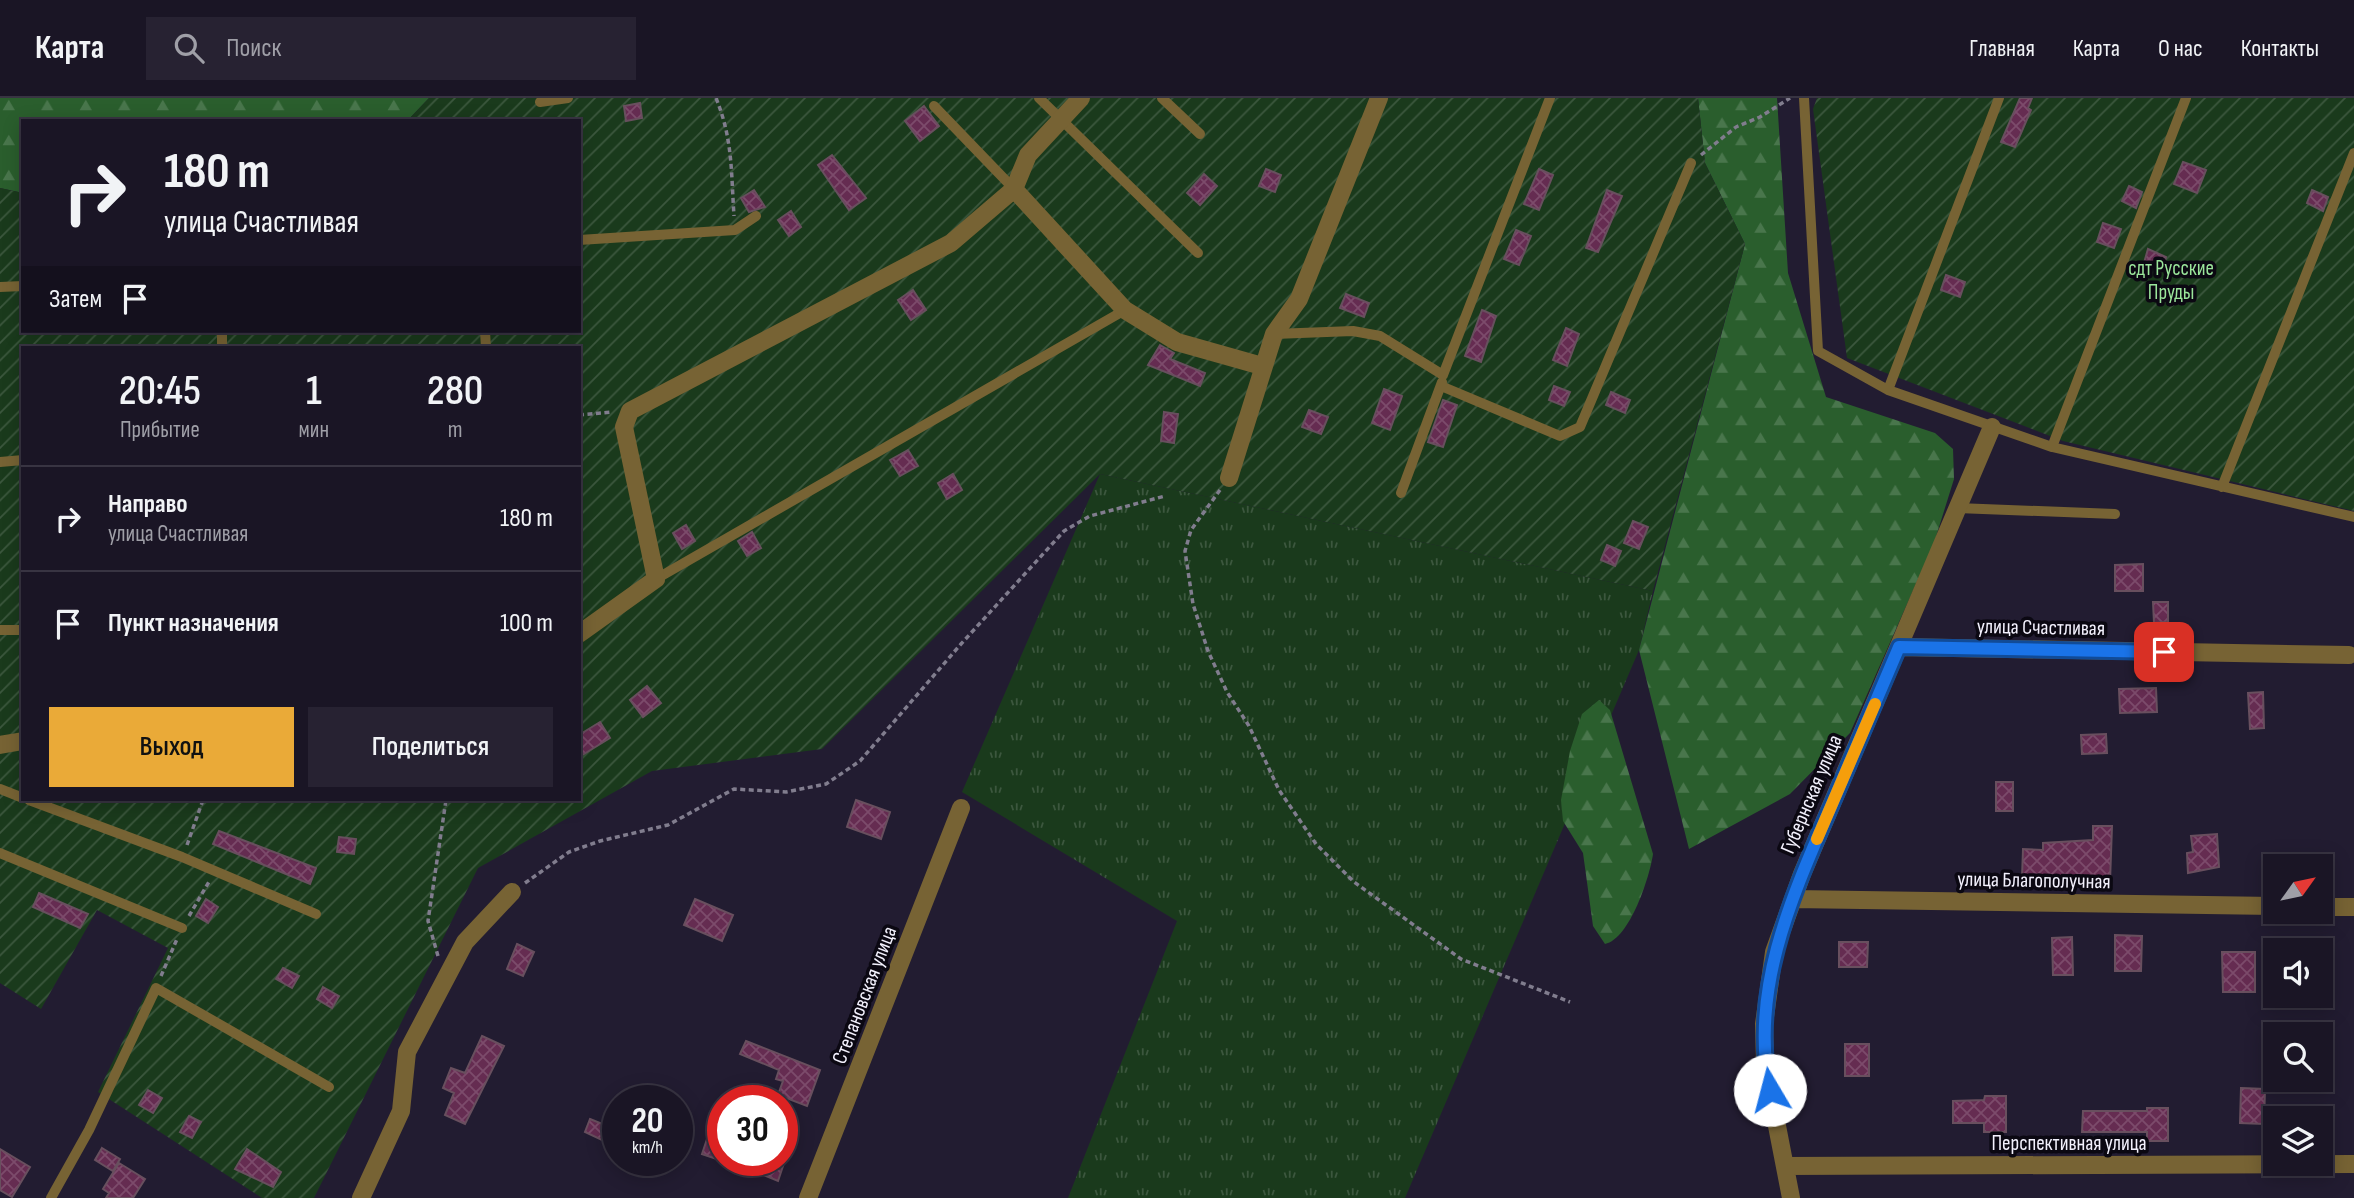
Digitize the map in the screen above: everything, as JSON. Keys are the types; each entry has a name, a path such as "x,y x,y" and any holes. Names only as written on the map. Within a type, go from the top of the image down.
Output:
{"street":[{"path":"581,633 656,579 624,428 630,411 951,243 1014,189 1028,155 1082,98"},
{"path":"1229,478 1274,334 1299,299 1379,98"},
{"path":"1014,189 1125,310 1177,342 1262,366"},
{"name":"Губернская улица","path":"1791,1198 1765,1065 1764,1024 1774,952 1793,899 1992,427"},
{"name":"улица Счастливая","path":"1899,647 2349,655"},
{"path":"0,746 21,741"},
{"name":"Степановская улица","path":"808,1198 961,808"},
{"path":"361,1198 401,1111 407,1052 466,942 512,892"},
{"name":"улица Благополучная","path":"1793,899 2263,906"},
{"path":"2333,907 2354,907"},
{"name":"Перспективная улица","path":"1785,1167 2354,1164"}],"lane":[{"path":"540,102 568,98"},
{"path":"1039,98 1198,253"},
{"path":"1162,98 1200,134"},
{"path":"1401,493 1550,98"},
{"path":"1804,98 1818,351 1888,390 2052,447 2354,517"},
{"path":"1888,390 1999,98"},
{"path":"2052,447 2186,98"},
{"path":"934,106 1014,189"},
{"path":"2222,487 2354,153"},
{"path":"1274,334 1353,331 1380,336 1442,380 1560,436 1580,427 1691,163"},
{"path":"581,240 735,230 756,216"},
{"path":"0,287 21,286"},
{"path":"656,579 1125,310"},
{"path":"0,462 21,460"},
{"path":"1956,508 2115,514"},
{"path":"0,630 21,630"},
{"path":"0,789 21,796"},
{"path":"32,801 182,857 316,914"},
{"path":"0,853 182,928"},
{"path":"51,1198 89,1130 156,988 329,1087"}],"path":[{"path":"716,98 726,122 733,162 735,230"},
{"path":"1691,163 1735,127 1760,117 1790,98"},
{"path":"581,415 630,411"},
{"path":"1229,478 1191,530 1185,551 1186,565 1193,604 1208,651 1279,790 1316,844 1354,882 1461,959 1570,1002"},
{"path":"512,892 569,852 600,841 668,825 734,789 786,792 826,784 860,761 1064,531 1090,516 1165,496"},
{"path":"182,857 203,801"},
{"path":"446,801 428,921 441,964 448,975"}],"green space":[{"path":"0,98 429,98 409,119 21,119 21,193 0,188"},
{"path":"429,98 1698,98 1705,163 1745,244 1653,591 1100,474 822,749 652,771 478,868 314,1198 262,1198 98,1092 168,948 97,910 41,1009 0,983 0,188 21,193 21,333 581,333 581,119 409,119"},
{"path":"1698,98 1777,98 1788,273 1826,397 1935,433 1953,449 1954,479 1934,543 1850,733 1790,794 1689,849 1639,650 1745,244 1705,163"},
{"name":"сдт Русские Пруды","path":"1817,98 2354,98 2354,511 2063,441 1847,358 1813,109"},
{"path":"1100,474 1653,591 1639,650 1405,1198 1068,1198 1177,921 962,792"},
{"path":"1599,700 1610,710 1653,854 1648,877 1630,919 1614,940 1605,944 1593,926 1583,853 1563,821 1561,800 1570,751 1582,714"}],"building":[{"path":"2020,98 2032,98 2028,108 2031,110 2015,147 2001,142"},
{"path":"640,103 642,118 626,121 624,106"},
{"path":"924,106 939,126 920,141 905,121"},
{"path":"832,155 866,198 849,210 818,165"},
{"path":"2183,162 2206,170 2197,193 2174,184"},
{"path":"1266,169 1281,175 1275,192 1259,186"},
{"path":"1539,169 1553,175 1539,210 1524,204"},
{"path":"1204,174 1217,186 1200,205 1187,193"},
{"path":"2129,186 2142,192 2136,208 2122,201"},
{"path":"754,190 765,207 749,212 741,198"},
{"path":"1607,190 1622,196 1598,252 1586,248"},
{"path":"2312,190 2328,197 2323,211 2307,203"},
{"path":"791,211 801,227 789,236 778,220"},
{"path":"2103,223 2121,229 2114,248 2097,242"},
{"path":"1516,230 1531,236 1519,265 1504,259"},
{"path":"2148,249 2166,257 2162,270 2144,263"},
{"path":"1946,275 1965,282 1960,297 1941,290"},
{"path":"913,290 926,310 911,320 898,300"},
{"path":"1346,294 1369,303 1364,317 1340,308"},
{"path":"1482,310 1496,316 1481,362 1465,356"},
{"path":"1566,328 1579,334 1567,366 1553,360"},
{"path":"1160,345 1174,353 1170,359 1205,373 1200,386 1148,365"},
{"path":"1554,386 1570,392 1564,406 1549,400"},
{"path":"1384,389 1402,396 1390,430 1372,423"},
{"path":"1611,392 1630,400 1625,413 1606,405"},
{"path":"1443,400 1457,405 1443,447 1428,442"},
{"path":"1309,410 1328,417 1321,434 1302,427"},
{"path":"1164,412 1178,414 1174,443 1161,441"},
{"path":"908,450 918,466 900,476 890,460"},
{"path":"953,474 962,490 947,499 938,483"},
{"path":"1633,521 1648,527 1639,549 1624,543"},
{"path":"686,525 695,541 682,549 673,533"},
{"path":"752,532 761,548 747,556 738,541"},
{"path":"1607,545 1621,551 1615,566 1601,560"},
{"path":"2143,564 2143,591 2115,591 2115,565"},
{"path":"2153,602 2168,602 2168,622 2154,623"},
{"path":"647,686 661,703 643,717 630,700"},
{"path":"2156,688 2157,712 2120,713 2119,689"},
{"path":"2263,692 2264,728 2250,729 2248,693"},
{"path":"600,722 610,738 581,756 581,734"},
{"path":"2106,734 2107,753 2082,754 2081,735"},
{"path":"1996,782 2013,782 2013,811 1996,811"},
{"path":"856,800 890,812 881,839 847,827"},
{"path":"2093,826 2112,826 2110,882 2022,878 2023,849 2043,850 2043,843 2093,840"},
{"path":"219,831 316,868 310,884 213,844"},
{"path":"2217,834 2219,867 2188,873 2187,853 2193,852 2191,836"},
{"path":"339,837 356,839 354,854 337,852"},
{"path":"39,893 88,914 80,928 33,907"},
{"path":"206,899 218,907 208,923 196,916"},
{"path":"695,899 733,915 722,941 684,925"},
{"path":"2115,935 2142,936 2141,971 2115,971"},
{"path":"2072,937 2073,975 2053,975 2052,938"},
{"path":"1839,942 1868,942 1867,967 1839,967"},
{"path":"517,944 534,952 523,976 507,969"},
{"path":"2222,952 2255,952 2255,992 2223,992"},
{"path":"283,968 299,976 292,988 276,979"},
{"path":"323,987 339,996 332,1008 317,999"},
{"path":"482,1036 504,1046 465,1124 445,1115 454,1093 443,1088 451,1068 465,1073"},
{"path":"746,1041 820,1070 807,1106 798,1103 798,1085 782,1085 783,1081 776,1079 779,1070 740,1054"},
{"path":"1845,1044 1869,1044 1869,1076 1845,1076"},
{"path":"2241,1088 2263,1089 2263,1124 2240,1123"},
{"path":"148,1090 162,1098 153,1113 139,1105"},
{"path":"1985,1096 2006,1096 2006,1132 1984,1132 1984,1123 1953,1123 1953,1101 1984,1100"},
{"path":"2147,1108 2168,1108 2168,1141 2147,1141 2147,1132 2082,1132 2083,1111 2147,1111"},
{"path":"189,1116 201,1122 192,1138 180,1132"},
{"path":"590,1119 602,1124 602,1140 585,1132"},
{"path":"707,1139 707,1156 702,1154"},
{"path":"102,1148 120,1159 113,1171 95,1160"},
{"path":"0,1149 30,1167 12,1197 0,1190"},
{"path":"247,1149 281,1172 273,1187 235,1169"},
{"path":"119,1163 145,1179 133,1198 106,1198 109,1193 103,1189"},
{"path":"766,1176 780,1176 778,1181"}],"slow traffic":[{"path":"1817,839 1875,704"}],"route":[{"path":"1770,1090 1765,1065 1764,1024 1774,952 1802,874 1899,647 2164,652"}]}
